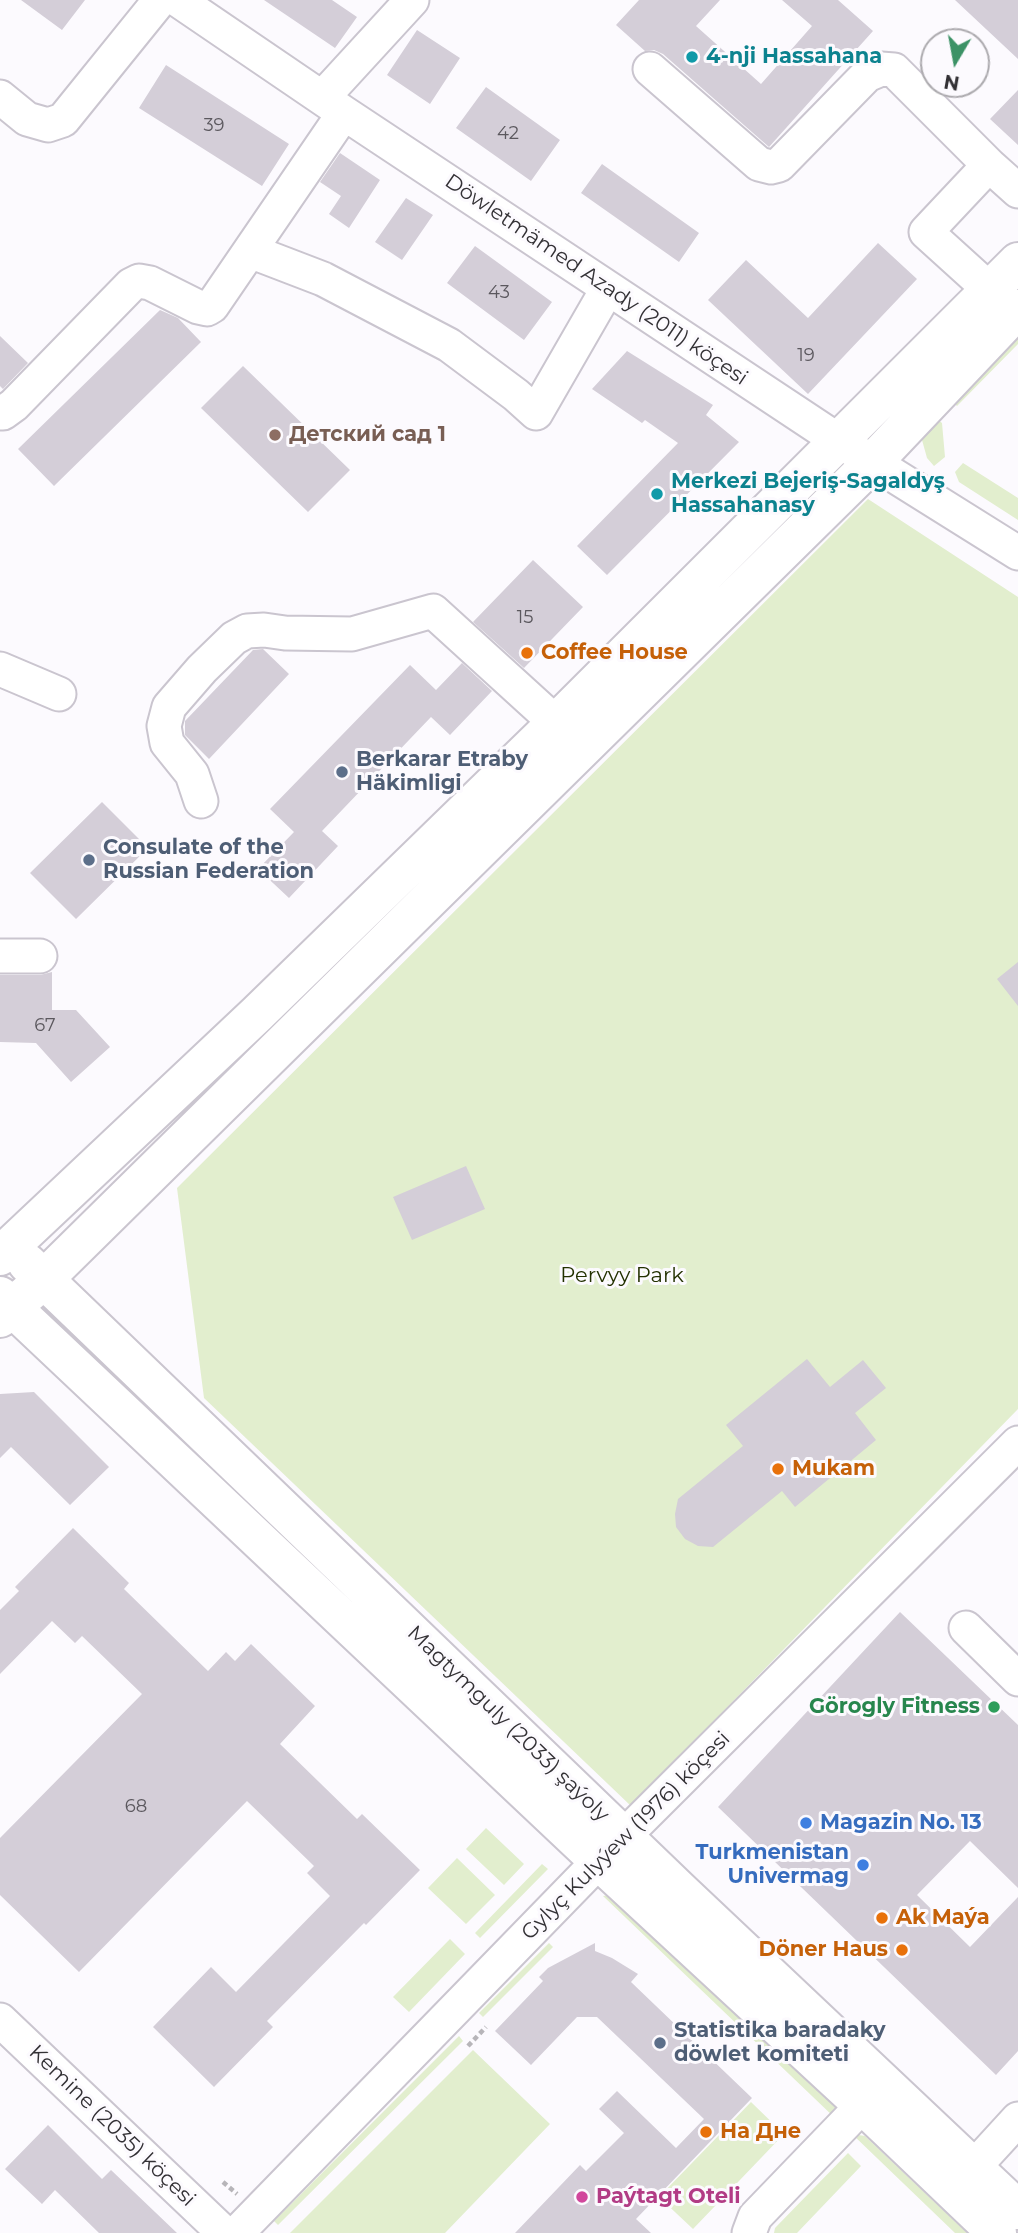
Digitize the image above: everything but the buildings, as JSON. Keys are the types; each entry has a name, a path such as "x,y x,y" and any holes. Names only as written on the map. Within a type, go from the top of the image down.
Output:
{"main road":[{"path":"4,1307 43,1280 873,462 1004,299 1018,262"},
{"path":"3,1246 257,1014 839,441 1004,299"},
{"name":"Magtymguly (2033) şaýoly","path":"3,1246 43,1280 612,1849 863,2105 997,2233"},
{"name":"Magtymguly (2033) şaýoly","path":"4,1307 612,1849 679,1890 1018,2210"}],"street":[{"path":"0,97 27,119 48,125 63,120 160,0"},
{"name":"Döwletmämed Azady (2011) köçesi","path":"178,0 839,441 1018,553"},
{"path":"0,413 14,405 131,285 139,281 150,283 198,307 207,309 212,306 250,251 334,105 412,0"},
{"path":"650,69 759,164 771,167 779,165 867,75 881,69 894,70 1018,191"},
{"path":"989,165 926,232 1004,299"},
{"path":"250,251 323,279 449,345 536,413 608,288"},
{"path":"201,801 192,774 167,743 164,726 169,707 210,661 234,638 247,632 264,630 352,634 433,611 555,723"},
{"path":"0,669 59,694"},
{"path":"0,956 40,956"},
{"name":"Gylyç Kulyýew (1976) köçesi","path":"237,2233 612,1849 1018,1443"},
{"path":"967,1628 1018,1679"},
{"name":"Kemine (2035) köçesi","path":"0,2020 224,2233"},
{"path":"749,2233 755,2217 863,2105"},
{"path":"974,2167 1018,2119"}],"path":[{"path":"468,2046 486,2028"}],"green space":[{"path":"1018,325 1018,344 957,406 948,397"},
{"path":"932,415 942,423 945,457 934,466 927,458 922,440 922,432"},
{"path":"963,463 1018,498 1018,520 959,482 955,472"},
{"name":"Pervyy Park","path":"868,499 1018,597 1018,1409 631,1806 204,1398 177,1188"},
{"path":"486,1828 524,1864 504,1885 466,1849"},
{"path":"457,1858 495,1895 466,1924 428,1888"},
{"path":"542,1864 548,1869 480,1938 475,1933"},
{"path":"603,1896 614,1896 836,2108 836,2119"},
{"path":"450,1939 465,1954 409,2012 393,1997"},
{"path":"549,1943 553,1947 483,2017 479,2013"},
{"path":"459,2036 463,2041 278,2225 274,2221"},
{"path":"473,2050 550,2124 445,2233 290,2233"},
{"path":"751,2102 784,2134 693,2229 659,2197"},
{"path":"852,2134 865,2136 967,2233 955,2233"},
{"path":"848,2153 861,2166 797,2233 774,2233 775,2228"}],"place":[{"name":"4-nji Hassahana","path":"692,57"},
{"name":"Детский сад 1","path":"275,435"},
{"name":"Merkezi Bejeriş-Sagaldyş Hassahanasy","path":"657,494"},
{"name":"Coffee House","path":"527,653"},
{"name":"Berkarar Etraby Häkimligi","path":"342,772"},
{"name":"Consulate of the Russian Federation","path":"89,860"},
{"name":"Mukam","path":"778,1469"},
{"name":"Görogly Fitness","path":"994,1707"},
{"name":"Magazin No. 13","path":"806,1823"},
{"name":"Turkmenistan Univermag","path":"863,1865"},
{"name":"Ak Maýa","path":"882,1918"},
{"name":"Döner Haus","path":"902,1950"},
{"name":"Statistika baradaky döwlet komiteti","path":"660,2043"},
{"name":"На Дне","path":"706,2132"},
{"name":"Paýtagt Oteli","path":"582,2197"}]}
